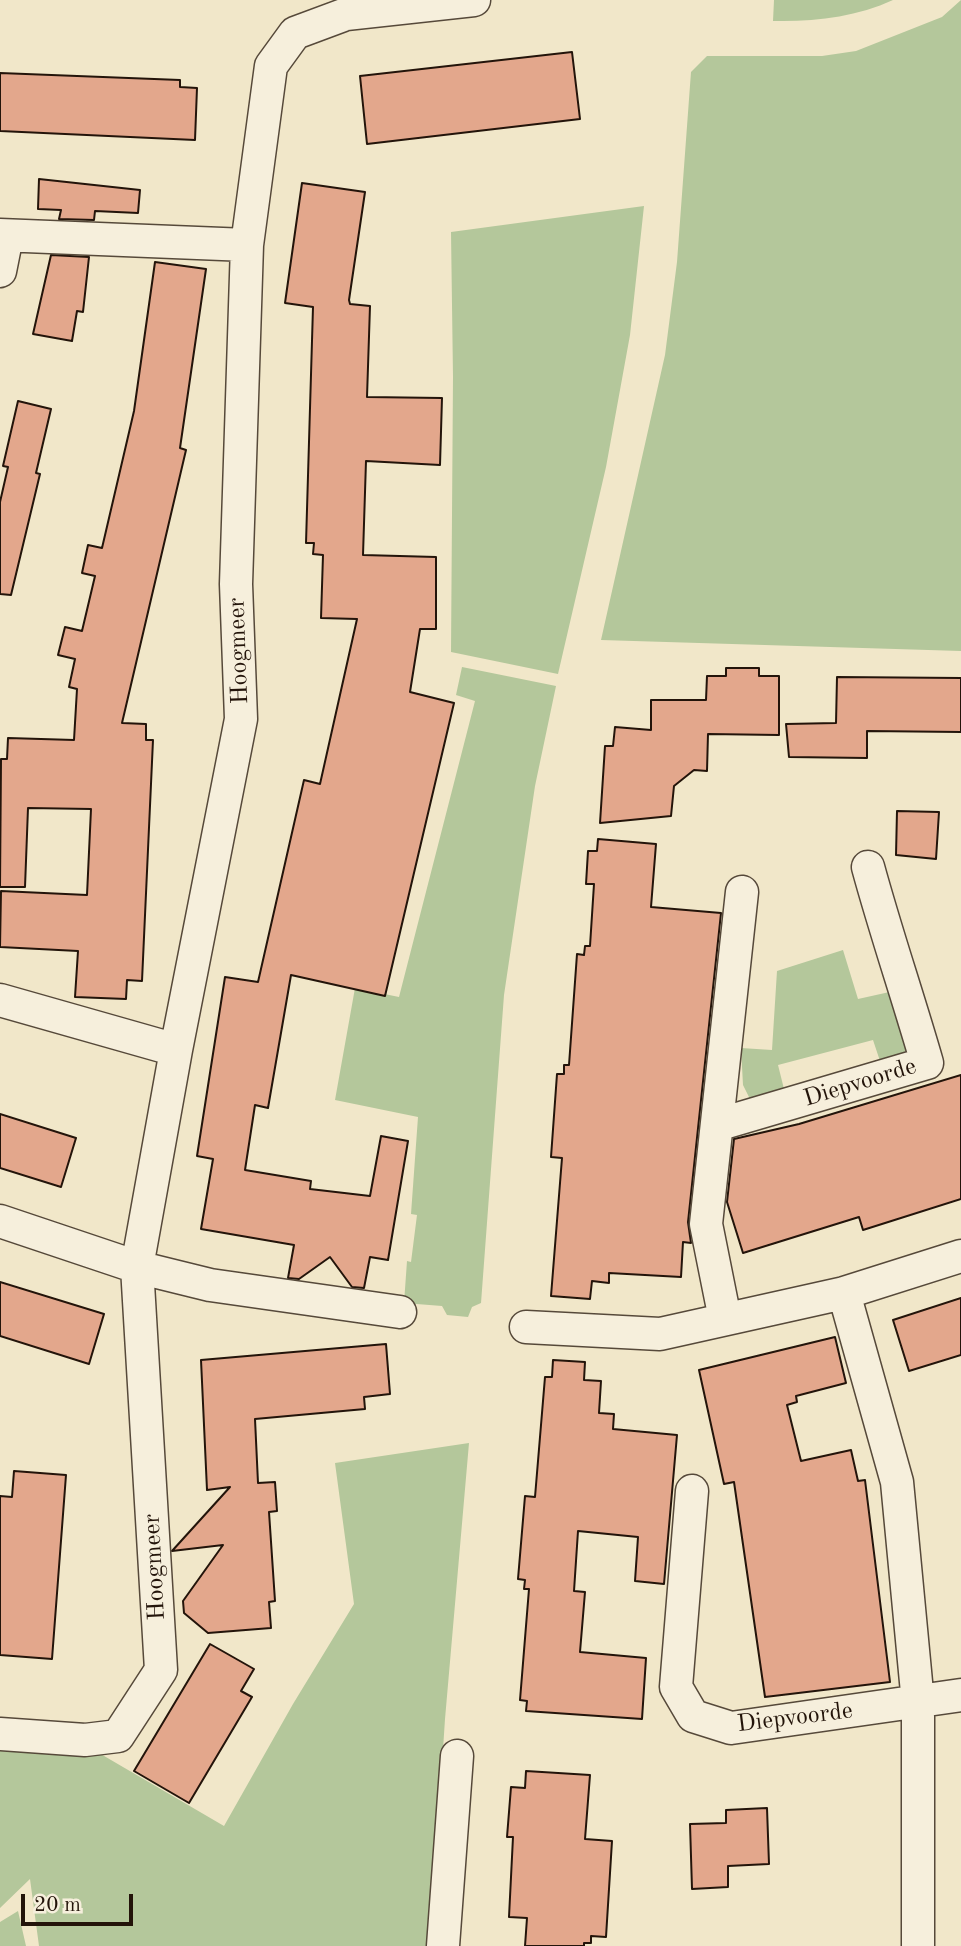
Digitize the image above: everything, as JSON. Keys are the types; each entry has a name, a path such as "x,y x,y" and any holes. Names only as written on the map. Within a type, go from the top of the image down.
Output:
{"street":[{"name":"Hoogmeer","path":"0,1734 85,1740 118,1736 161,1670 137,1267 176,1050 241,719 236,584 247,245 271,66 295,33 346,14 474,0"},
{"path":"0,271 4,236 247,245"},
{"name":"Diepvoorde","path":"717,1125 927,1063 868,867"},
{"path":"725,1319 706,1224 742,892"},
{"path":"0,1000 176,1050"},
{"path":"0,1221 137,1267 209,1285 400,1312"},
{"path":"526,1327 660,1334 844,1293 961,1256"},
{"path":"844,1293 897,1482 918,1703 918,1946"},
{"name":"Diepvoorde","path":"692,1491 676,1687 693,1716 731,1728 961,1695"},
{"path":"443,1946 457,1756"}],"green space":[{"path":"774,0 893,0 850,14 819,19 773,21"},
{"path":"961,0 961,651 601,640 665,355 677,262 691,72 707,56 822,56 856,51 942,17"},
{"path":"644,206 630,335 606,467 558,674 451,652 451,232"},
{"path":"462,667 556,686 535,786 504,995 481,1303 472,1307 468,1317 447,1315 442,1306 404,1303 407,1261 411,1262 417,1215 411,1214 418,1117 335,1100 355,988 399,997 475,701 456,695"},
{"path":"843,950 858,999 894,991 908,1047 897,1062 882,1067 873,1040 778,1065 785,1093 750,1099 743,1085 741,1048 772,1050 777,971"},
{"path":"469,1443 445,1719 430,1946 39,1946 30,1879 0,1908 0,1746 99,1753 224,1826 293,1704 354,1604 335,1463"},
{"path":"18,1911 26,1946 0,1946 0,1922"}],"building":[{"path":"572,52 580,119 367,144 360,76"},
{"path":"0,73 180,80 180,87 197,88 195,140 0,131"},
{"path":"39,179 140,190 138,213 95,211 94,220 59,219 61,210 38,209"},
{"path":"302,183 365,192 349,300 350,304 370,306 367,397 442,398 440,465 366,461 363,555 436,557 436,629 420,629 410,692 454,703 385,996 291,975 268,1108 255,1105 245,1170 311,1181 310,1189 370,1196 381,1136 408,1141 388,1260 370,1257 364,1288 352,1287 330,1257 299,1279 288,1278 294,1245 201,1229 213,1159 197,1156 225,977 258,982 304,780 320,784 357,619 321,618 323,555 313,554 314,543 306,543 313,307 285,303"},
{"path":"51,255 89,257 83,312 77,311 72,341 33,334"},
{"path":"155,262 206,269 180,448 186,450 122,723 146,724 146,740 153,740 142,981 127,980 126,999 75,997 78,951 0,947 1,891 87,895 91,809 28,808 25,887 0,887 1,759 7,759 8,738 74,740 77,689 69,687 75,659 58,655 65,627 82,631 95,576 82,573 88,545 102,548 134,411"},
{"path":"18,401 51,409 36,473 40,474 11,595 0,594 0,502 8,467 3,466"},
{"path":"726,668 759,668 759,676 779,676 779,735 708,734 707,771 694,770 674,786 671,816 600,823 605,746 613,746 615,727 651,730 651,700 706,700 707,676 726,676"},
{"path":"837,677 961,678 961,732 867,731 867,758 789,757 786,724 836,723"},
{"path":"897,811 939,812 936,859 896,855"},
{"path":"598,839 656,844 651,907 721,913 688,1222 691,1243 683,1242 681,1277 609,1273 609,1283 592,1281 590,1299 551,1296 562,1158 551,1157 557,1074 564,1074 564,1065 569,1065 577,954 584,955 585,946 590,946 594,884 586,884 588,851 597,851"},
{"path":"961,1075 961,1199 863,1230 859,1217 743,1253 727,1202 734,1139 799,1124"},
{"path":"0,1114 76,1138 61,1187 0,1168"},
{"path":"0,1282 104,1314 89,1364 0,1336"},
{"path":"961,1298 961,1355 909,1371 893,1320"},
{"path":"835,1337 846,1383 796,1396 797,1402 787,1405 801,1461 851,1450 858,1481 865,1480 890,1682 765,1697 734,1482 724,1484 699,1370"},
{"path":"386,1344 390,1394 364,1397 365,1409 255,1419 258,1483 275,1482 277,1511 269,1512 275,1601 269,1602 271,1628 208,1633 184,1613 183,1601 223,1545 172,1551 230,1487 207,1490 201,1360"},
{"path":"553,1360 585,1362 584,1380 601,1381 599,1413 614,1414 613,1429 677,1435 664,1584 635,1581 638,1537 578,1531 574,1591 585,1592 580,1652 646,1658 642,1719 526,1711 527,1701 520,1700 529,1589 524,1589 525,1580 518,1579 525,1496 535,1497 545,1377 552,1377"},
{"path":"14,1471 66,1475 52,1659 0,1655 0,1496 12,1497"},
{"path":"210,1644 254,1669 241,1691 252,1697 189,1803 134,1771"},
{"path":"526,1771 590,1775 585,1839 612,1841 606,1937 591,1936 591,1943 584,1943 584,1946 525,1946 527,1918 509,1917 513,1837 507,1837 511,1787 525,1788"},
{"path":"767,1808 769,1864 728,1866 728,1887 692,1889 690,1824 726,1823 726,1810"}]}
